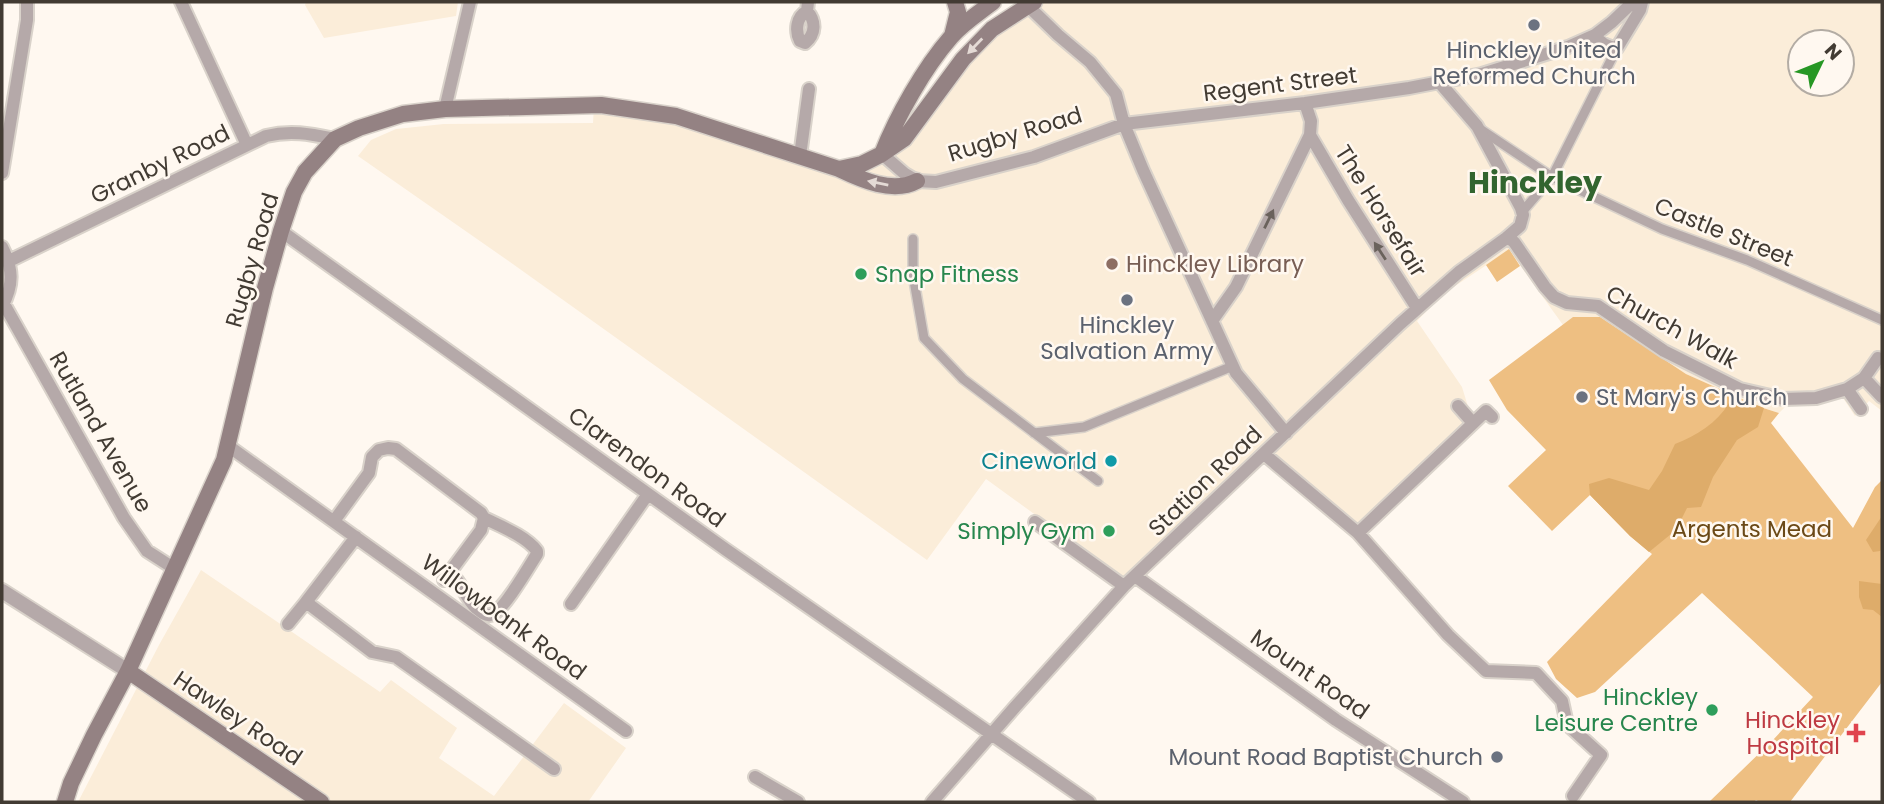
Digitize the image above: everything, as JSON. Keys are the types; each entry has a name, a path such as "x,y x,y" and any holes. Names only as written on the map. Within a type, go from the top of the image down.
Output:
{"main road":[{"path":"952,36 958,12 955,2"},
{"path":"882,154 896,121 929,67 952,36 993,2"},
{"path":"839,169 862,164 904,139 963,59 992,29 1029,3"},
{"name":"Rugby Road","path":"65,802 71,783 128,671 224,460 281,231 294,192 305,172 335,139 403,114 444,109 601,105 676,116 839,169 873,183 899,186 917,181"},
{"name":"Hawley Road","path":"128,671 321,802"}],"street":[{"path":"2,173 27,20 27,2"},
{"path":"181,2 247,145"},
{"path":"444,109 470,2"},
{"name":"Regent Street","path":"1124,124 1305,103 1482,74 1568,47 1595,35 1633,2"},
{"path":"1440,83 1477,127 1522,212 1552,177 1642,2"},
{"path":"1029,3 1058,35 1090,62 1116,94 1124,124 1159,206 1236,373 1286,433"},
{"path":"1595,35 1607,47 1617,48"},
{"path":"800,156 809,89"},
{"path":"1212,321 1236,287 1310,135 1311,121 1305,103"},
{"name":"Rugby Road","path":"917,181 936,181 1034,157 1124,124"},
{"name":"Castle Street","path":"1477,127 1552,177 1662,229 1747,260 1882,320"},
{"name":"Granby Road","path":"9,261 266,136 283,132 335,139"},
{"name":"The Horsefair","path":"1310,135 1417,308"},
{"path":"882,154 917,181"},
{"name":"Station Road","path":"932,802 1124,586 1417,308 1520,226 1522,212"},
{"name":"Clarendon Road","path":"281,231 648,494 1089,802"},
{"path":"913,239 913,275 924,338 962,379 1098,481"},
{"name":"Church Walk","path":"1505,239 1512,240 1555,297 1567,303 1598,306 1664,351 1740,389 1783,399 1816,398 1847,389 1864,378 1880,353"},
{"path":"2,247 9,261 11,275 10,289 3,305"},
{"name":"Rutland Avenue","path":"3,305 124,518 146,551 175,569"},
{"path":"1034,433 1084,427 1233,366"},
{"path":"1864,378 1882,397"},
{"path":"1847,389 1861,409"},
{"path":"1458,406 1473,423"},
{"path":"1358,533 1486,411 1492,417"},
{"name":"Willowbank Road","path":"228,445 626,731"},
{"path":"334,521 369,473 372,457 379,450 396,449 484,518 509,530 534,546 537,551 498,611 491,615 475,607 461,589 456,577 447,576 481,530 484,518"},
{"path":"1264,454 1358,533 1448,635 1486,671 1536,673 1562,701 1567,724 1601,755 1573,796"},
{"path":"571,604 648,494"},
{"path":"1035,522 1124,586"},
{"path":"288,624 356,537"},
{"name":"Mount Road","path":"1135,576 1336,720 1463,802"},
{"path":"2,591 128,671"},
{"path":"306,602 372,652 396,657 554,769"},
{"path":"755,777 798,802"}],"shaded area":[{"path":"306,2 458,2 456,16 324,38 305,5"},
{"path":"1034,2 1882,2 1882,411 1869,401 1855,416 1843,398 1836,393 1793,399 1779,413 1686,374 1600,317 1574,317 1563,325 1509,250 1443,294 1417,321 1462,387 1473,423 1361,530 1266,452 1128,582 986,479 927,560 358,156 371,140 396,129 444,124 593,123 594,106 615,107 822,164 882,154 963,59"},
{"path":"1747,401 1764,408 1758,427 1737,440 1713,477 1701,507 1687,508 1676,530 1649,552 1590,495 1589,484 1609,478 1649,490 1675,444 1705,428 1729,403"},
{"path":"1882,516 1882,548 1873,552 1866,540"},
{"path":"201,570 380,692 391,680 457,728 439,758 494,796 564,703 626,748 588,802 78,802"},
{"path":"1859,581 1882,584 1882,617 1873,610 1863,609 1859,597"}],"green space":[{"path":"1509,249 1520,266 1497,282 1486,265"},
{"name":"Argents Mead","path":"1573,317 1600,317 1686,374 1779,413 1771,423 1853,528 1875,487 1882,480 1882,682 1790,802 1709,802 1813,697 1702,593 1595,692 1577,698 1556,679 1547,662 1652,554 1630,536 1590,495 1552,531 1508,486 1546,450 1507,410 1489,380"}],"place":[{"name":"Hinckley United Reformed Church","path":"1534,25"},
{"name":"Hinckley Library","path":"1112,264"},
{"name":"Snap Fitness","path":"861,274"},
{"name":"Hinckley Salvation Army","path":"1127,300"},
{"name":"St Mary's Church","path":"1582,397"},
{"name":"Cineworld","path":"1111,461"},
{"name":"Simply Gym","path":"1109,531"},
{"name":"Hinckley Leisure Centre","path":"1712,710"},
{"name":"Hinckley Hospital","path":"1856,733"},
{"name":"Mount Road Baptist Church","path":"1497,757"}],"district":[{"name":"Hinckley","path":"1535,182"}]}
